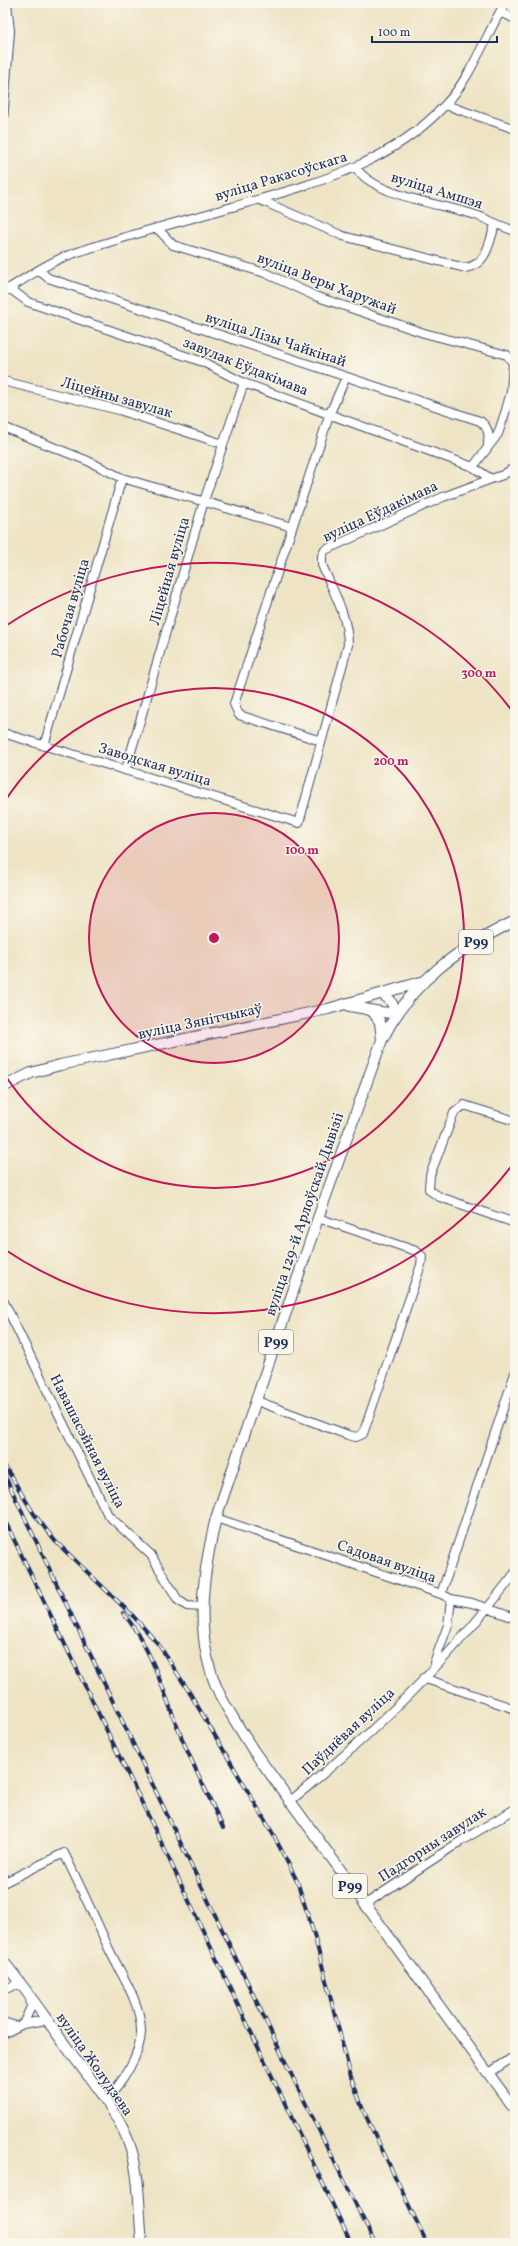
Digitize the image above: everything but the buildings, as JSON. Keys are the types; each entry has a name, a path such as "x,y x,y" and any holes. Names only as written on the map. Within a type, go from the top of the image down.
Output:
{"main road":[{"name":"Р99","path":"382,1040 396,1012 423,981 467,947 515,921"},
{"name":"вуліца Зянітчыкаў","path":"3,1087 31,1073 60,1065 346,1005 423,981"},
{"path":"346,1005 365,1008 373,1012 396,1012 390,1000 382,994"},
{"path":"373,1012 380,1022 382,1040"},
{"name":"вуліца 129-й Арлоўскай Дывізіі","path":"382,1040 318,1218 216,1518 207,1554 202,1607 206,1651 220,1694 253,1750 289,1802 515,2110"},
{"name":"вуліца Жолудзева","path":"3,1961 28,1991 46,2020 104,2100 123,2131 132,2152 142,2243"}],"street":[{"path":"3,121 10,31 7,3"},
{"name":"вуліца Ракасоўскага","path":"6,290 70,254 157,228 260,200 356,168 389,151 410,137 446,104 468,71 505,3"},
{"path":"500,12 515,19"},
{"path":"446,104 515,129"},
{"name":"вуліца Амшэя","path":"356,168 362,176 386,190 481,218 495,225 515,231"},
{"path":"260,200 343,236 465,268 475,266 483,257 495,225"},
{"name":"вуліца Веры Харужай","path":"157,228 172,245 265,273 315,296 424,333 502,353 511,358 513,363 511,392 498,434 488,444"},
{"name":"вуліца Лізы Чайкінай","path":"40,271 48,278 480,421 486,425 490,433 488,444"},
{"name":"завулак Еўдакімава","path":"6,290 28,302 203,362 244,383 330,413 473,468"},
{"path":"321,741 239,715 234,704 237,691 330,413 346,377"},
{"name":"Ліцейны завулак","path":"3,381 119,410 223,444"},
{"name":"Ліцейная вуліца","path":"126,769 204,501 244,383"},
{"path":"3,427 88,461 122,478 292,527"},
{"path":"488,444 473,468 491,479 503,475 515,467"},
{"name":"Рабочая вуліца","path":"44,746 122,478"},
{"name":"вуліца Еўдакімава","path":"299,823 348,645 348,629 322,565 322,556 325,550 386,522 491,479"},
{"name":"Заводская вуліца","path":"3,733 126,769 299,823"},
{"path":"515,1121 464,1105 454,1113 430,1175 429,1185 432,1192 440,1197 515,1223"},
{"path":"257,1401 348,1435 356,1437 363,1434 409,1301 421,1265 422,1256 416,1251 318,1218"},
{"name":"Навашасэйная вуліца","path":"3,1300 108,1515 151,1555 178,1600 187,1606 202,1607"},
{"name":"Садовая вуліца","path":"216,1518 441,1594 515,1373"},
{"name":"Паўднёвая вуліца","path":"289,1802 380,1722 424,1678 487,1609 515,1573"},
{"path":"441,1594 451,1599 515,1618"},
{"path":"433,1668 448,1625 451,1599"},
{"path":"424,1678 515,1709"},
{"name":"Падгорны завулак","path":"364,1905 461,1841 515,1809"},
{"path":"3,1883 64,1853 135,2002 141,2033 130,2066 120,2084 104,2100"},
{"path":"3,1990 15,1985 28,1991 31,2007 19,2025"},
{"path":"3,2034 19,2025 46,2020"},
{"path":"3,2022 19,2025"},
{"path":"489,2073 515,2056"}],"railway":[{"path":"3,1463 34,1514 55,1541 134,1617 159,1645 188,1690 273,1834 297,1881 314,1934 351,2077 363,2110 427,2243"},
{"path":"3,1472 295,2082 375,2243"},
{"path":"3,1517 160,1840 351,2243"},
{"path":"123,1613 133,1626 156,1669 184,1743 223,1828"}]}
